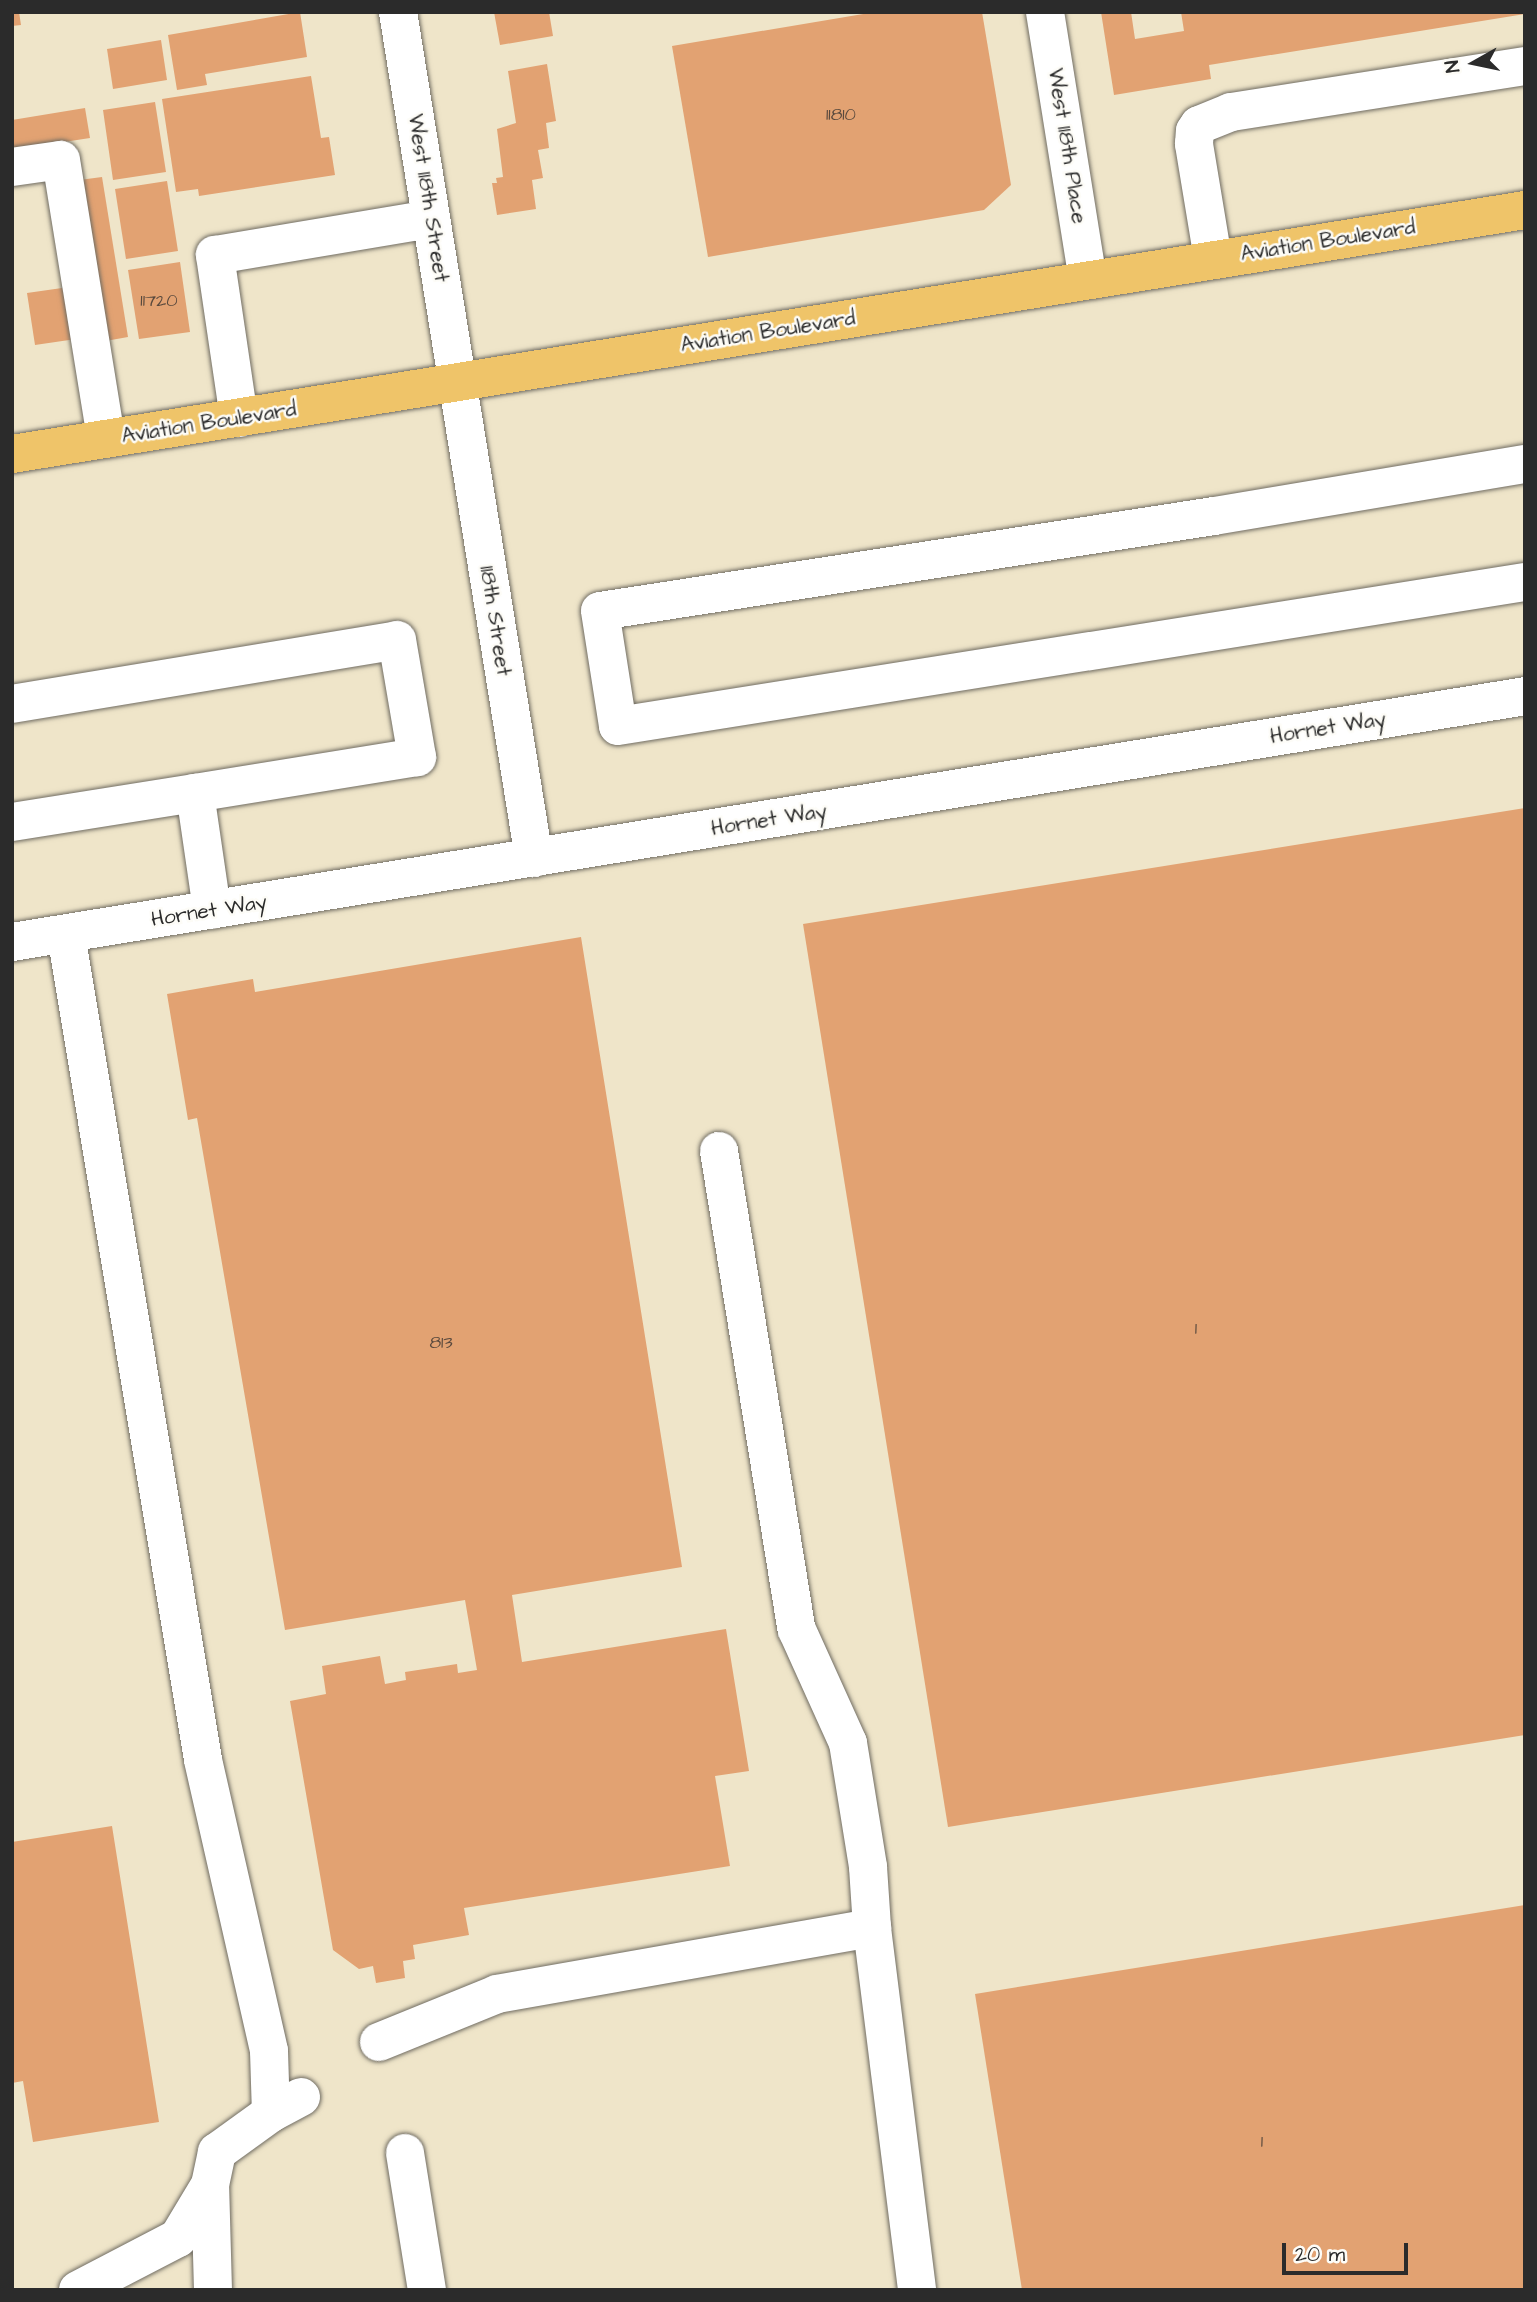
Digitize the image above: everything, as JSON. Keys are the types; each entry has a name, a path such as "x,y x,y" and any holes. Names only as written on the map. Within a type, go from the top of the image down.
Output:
{"main road":[{"name":"Aviation Boulevard","path":"12,454 1525,210"}],"street":[{"name":"West 118th Street","path":"398,12 457,383"},
{"name":"West 118th Place","path":"1045,12 1088,279"},
{"path":"1213,259 1195,144 1195,131 1199,125 1231,112 1525,66"},
{"path":"12,167 61,160 106,439"},
{"path":"239,418 215,255 431,219"},
{"name":"118th Street","path":"457,383 534,858"},
{"path":"1525,464 1214,516 600,611 618,726 1525,582"},
{"path":"12,704 397,640 417,757 12,821"},
{"name":"Hornet Way","path":"12,942 1525,696"},
{"path":"195,793 212,910"},
{"path":"66,933 203,1760 269,2051 286,2105 217,2152 210,2185 213,2290"},
{"path":"719,1151 797,1630 848,1743 868,1867 872,1928 917,2290"},
{"path":"379,2042 497,1994 872,1928"},
{"path":"405,2153 427,2290"},
{"path":"83,2288 178,2238 210,2185"}],"building":[{"path":"12,12 19,12 21,25 12,26"},
{"path":"300,12 307,57 205,74 207,85 177,90 168,35"},
{"path":"494,12 549,12 553,36 500,45"},
{"path":"875,12 982,12 1011,185 984,210 708,257 672,46"},
{"path":"1101,12 1131,12 1135,39 1184,31 1181,12 1525,14 1209,65 1211,79 1114,95"},
{"path":"161,40 167,80 113,89 107,49"},
{"path":"547,64 556,121 546,123 549,148 538,150 543,178 532,180 536,209 497,215 492,183 497,183 496,178 503,177 497,129 516,123 508,71"},
{"path":"311,76 321,138 329,137 335,175 199,196 198,189 176,192 162,99"},
{"path":"155,102 166,172 113,180 103,110"},
{"path":"85,108 90,138 12,150 12,120"},
{"path":"102,177 128,337 100,342 72,181"},
{"path":"167,181 178,251 126,259 115,189"},
{"path":"180,262 190,332 139,339 128,270"},
{"path":"69,287 76,339 35,345 27,293"},
{"path":"1525,808 1525,1735 948,1827 803,924"},
{"path":"581,937 682,1567 512,1595 522,1662 726,1629 749,1771 715,1776 730,1866 464,1908 469,1935 413,1945 415,1959 403,1961 405,1978 376,1983 373,1966 359,1969 333,1950 290,1701 326,1694 322,1666 380,1656 385,1684 406,1680 405,1672 457,1664 458,1673 477,1670 465,1600 285,1630 197,1118 188,1120 167,994 253,979 255,992"},
{"path":"112,1826 159,2122 33,2142 23,2081 12,2083 12,1842"},
{"path":"1525,1905 1525,2290 1022,2290 975,1994"}]}
